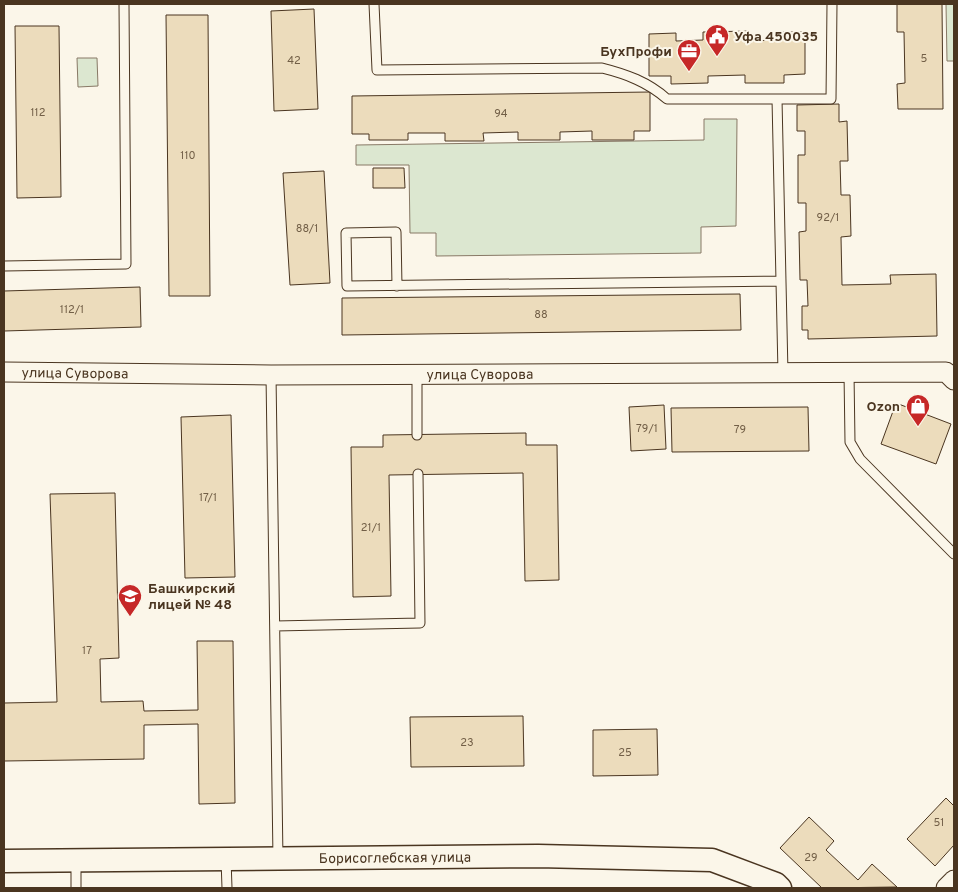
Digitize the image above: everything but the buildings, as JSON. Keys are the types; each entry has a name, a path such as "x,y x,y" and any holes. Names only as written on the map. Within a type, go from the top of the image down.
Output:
{"street":[{"name":"улица Суворова","path":"4,372 271,374 946,372 954,380"},
{"name":"Борисоглебская улица","path":"4,861 538,856 712,860 776,884 780,888"},
{"path":"946,888 954,880"}],"lane":[{"path":"4,266 126,264 124,4"},
{"path":"374,4 377,70 602,68 625,74 654,88 667,99 832,99 832,4"},
{"path":"777,99 783,373"},
{"path":"397,286 396,232 346,233 347,286 397,286 781,280"},
{"path":"849,373 850,442 860,459 954,554"},
{"path":"271,374 278,859"},
{"path":"417,374 417,435"},
{"path":"275,626 420,623 418,474"},
{"path":"226,859 226,888"},
{"path":"76,860 76,888"}],"green space":[{"path":"946,4 954,4 954,61 947,61"},
{"path":"77,58 97,58 98,86 78,87"},
{"path":"704,119 737,119 736,226 701,227 701,253 436,256 436,233 410,233 409,165 356,165 356,145 704,140"}],"place":[{"name":"Уфа 450035","path":"717,57"},
{"name":"БухПрофи","path":"689,72"},
{"name":"Ozon","path":"918,427"},
{"name":"Башкирский лицей № 48","path":"130,617"}]}
